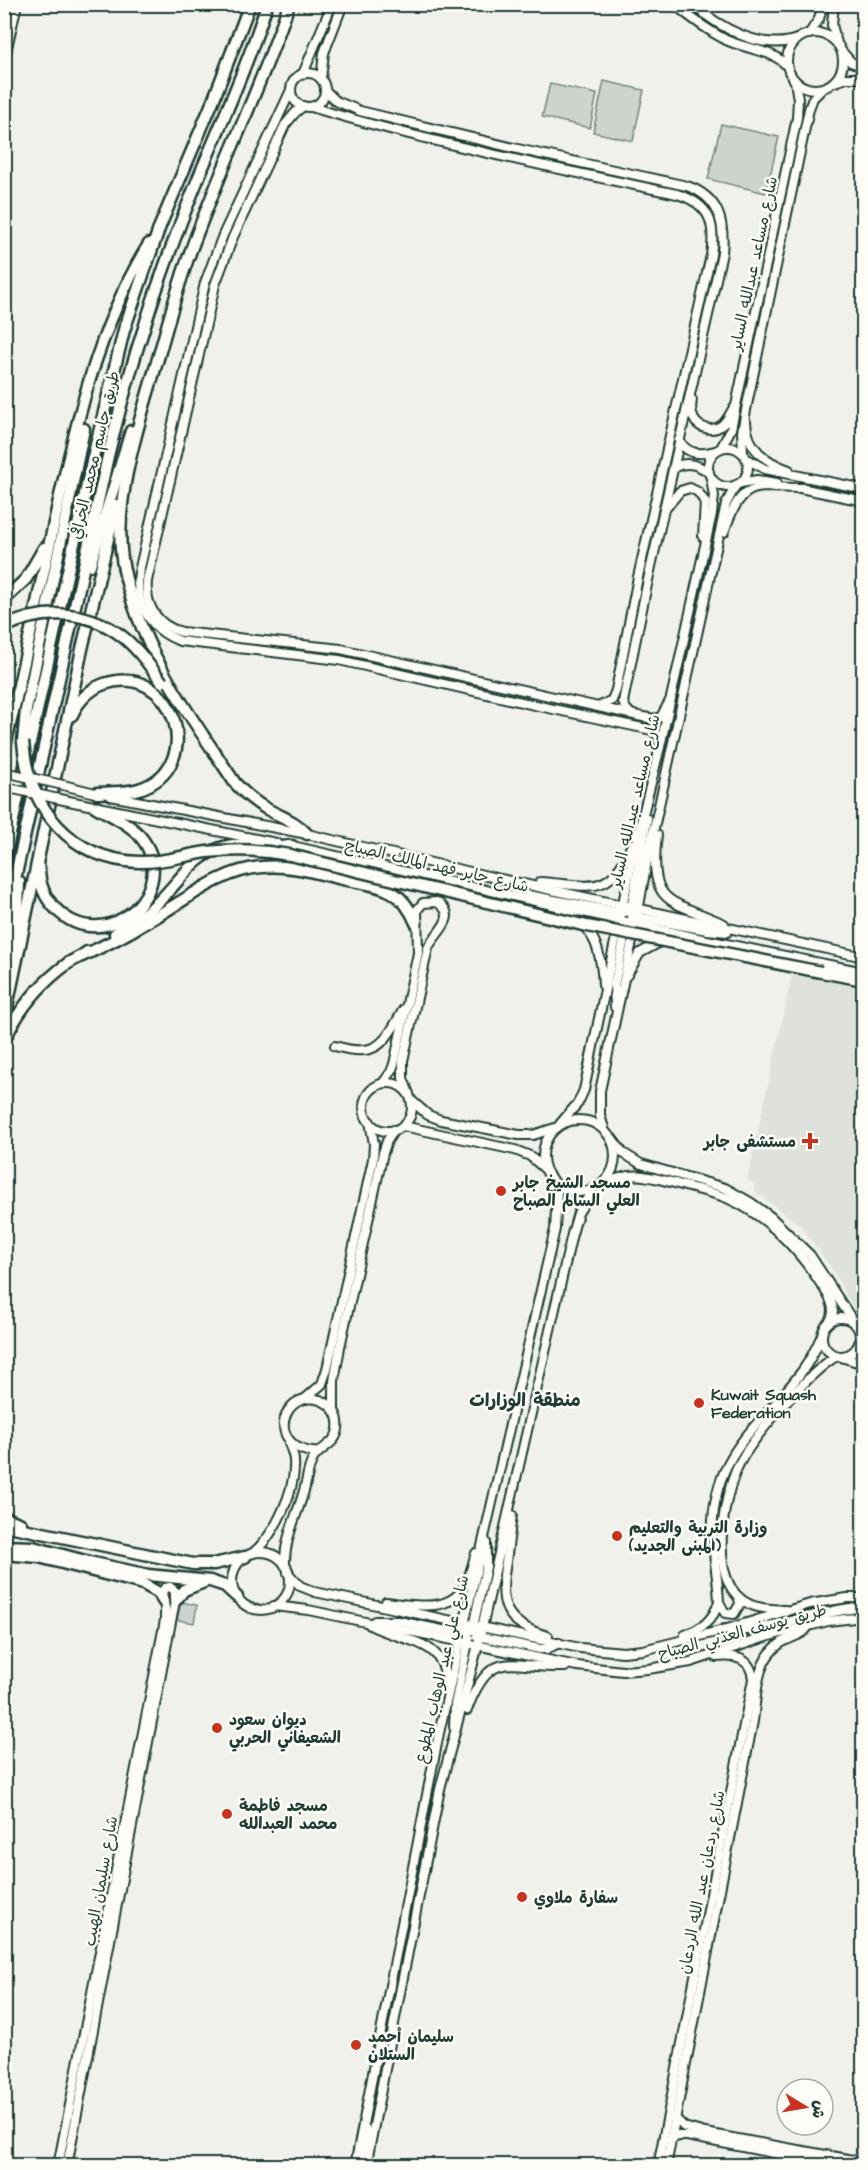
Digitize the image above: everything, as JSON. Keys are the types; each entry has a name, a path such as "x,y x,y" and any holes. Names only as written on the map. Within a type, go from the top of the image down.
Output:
{"highway":[{"name":"طريق جاسم محمد الخرافي","path":"4,861 109,386 124,330 160,226 213,101 250,4"},
{"name":"طريق جاسم محمد الخرافي","path":"4,929 108,456 139,338 163,269 243,73 267,4"},
{"path":"4,1021 82,649 129,448 190,252 263,78 290,4"},
{"path":"4,750 67,464 95,363 110,321 137,263 160,226"},
{"path":"95,363 91,398 26,710 23,742 29,779 36,796 54,823 64,833 87,849 127,862 155,862 207,852 235,850 277,853 587,926 864,980"},
{"path":"79,590 98,543 125,446 157,364"},
{"path":"139,421 127,476 121,522 124,570 133,607 151,650 197,728"},
{"path":"4,600 26,579 42,553 56,514"},
{"path":"4,627 31,617 50,614 84,617 119,634 162,682 237,784 258,804 297,824 306,834"},
{"path":"65,732 82,699 101,685 113,682 125,681 148,686 158,693 172,713 178,735 177,747 167,769 148,785 137,789 97,793"},
{"path":"4,816 39,701"},
{"path":"39,850 41,885 48,900 63,916 74,923 100,926 114,924 126,918 136,910 147,893 152,873 151,860 147,847 137,833 96,807"},
{"path":"82,956 154,906 189,867 209,852 243,844 292,846"},
{"path":"108,939 209,878 261,862 302,858"},
{"path":"4,1041 33,994 67,964 112,943 221,878 244,870 263,866 294,868 389,890 406,902 417,922"},
{"path":"4,985 19,900 19,881 16,873"},
{"path":"4,992 19,950"},
{"path":"4,1517 35,1531"},
{"path":"4,1525 193,1564 214,1564 249,1555"},
{"path":"10,1545 33,1547 134,1572"},
{"path":"4,1554 29,1555 149,1586 159,1593 163,1600"},
{"path":"88,1569 210,1581 225,1586 237,1597"},
{"path":"176,1601 184,1590 210,1581"}],"main road":[{"path":"724,1630 761,1628 835,1611 864,1607"}],"street":[{"path":"4,33 11,4"},
{"path":"4,61 17,4"},
{"path":"303,74 332,4"},
{"path":"344,4 324,53 321,79 325,90 336,101 360,111 687,186 696,189 714,204 722,220 724,238 722,253 648,579 623,702 632,714"},
{"path":"674,4 717,35 745,48 776,56 788,66 795,81 802,86 812,89 822,88 846,78 864,78"},
{"path":"692,4 723,26 746,36 776,43 798,39 808,34 819,20 823,4"},
{"path":"831,84 838,78 843,60 832,25 834,4"},
{"path":"808,34 826,35 851,62 864,67"},
{"path":"788,66 789,51 798,39"},
{"path":"321,79 315,74 303,74 296,78 223,235 205,283 139,572 137,585 141,604 147,616 157,628 174,638 193,643 339,660 640,727 656,733 660,747"},
{"name":"شارع مساعد عبدالله الساير","path":"718,450 730,434 798,112 795,81"},
{"name":"شارع مساعد عبدالله الساير","path":"745,456 742,432 747,405 809,109 813,98 822,88"},
{"path":"291,90 296,102 307,107 684,196 697,202 706,211 713,227 714,237 638,577 616,690 612,700 600,706"},
{"path":"325,90 321,101 291,116 285,125 232,237 215,285 147,586 151,609 160,621 182,632 335,648 643,717 655,719 661,717 671,699"},
{"path":"616,181 619,171"},
{"path":"684,196 683,190 687,186"},
{"path":"689,351 694,348 699,353"},
{"path":"691,386 692,413 695,421 705,428 713,429 724,424 736,402"},
{"path":"747,405 747,430 756,451 769,462 803,476"},
{"path":"679,440 690,452 703,453 732,447 761,468 864,489"},
{"path":"710,475 709,461 718,450"},
{"path":"738,484 748,472 745,456"},
{"path":"673,468 688,464 699,466 715,482 725,487 757,480 864,501"},
{"name":"شارع مساعد عبدالله الساير","path":"604,1128 600,1116 600,1091 620,991 640,829 705,548 714,502 710,475"},
{"path":"801,488 796,483 803,476"},
{"name":"شارع مساعد عبدالله الساير","path":"558,1125 578,1103 584,1090 603,994 648,855 726,504 738,484"},
{"path":"714,562 732,510 743,494 759,487 801,488"},
{"path":"661,521 672,499 680,491 690,489 698,492 705,502 703,533 705,548"},
{"path":"638,577 642,582 648,579"},
{"path":"278,653 276,647 279,642"},
{"path":"446,685 448,673"},
{"path":"640,727 643,717"},
{"name":"شارع جابر فهد المالك الصباح","path":"4,772 97,793 306,834 521,882 630,914 702,939 864,972"},
{"name":"شارع جابر فهد المالك الصباح","path":"4,787 292,846 551,904 630,914"},
{"path":"616,1011 614,986 630,914 646,826 648,800"},
{"path":"660,805 654,868 658,885 676,904 740,931"},
{"path":"521,882 582,887 602,884 618,873 640,829"},
{"path":"508,895 543,896 706,930 740,931 864,957"},
{"path":"370,1122 383,1130 394,1130 403,1126 410,1118 410,1097 403,1078 403,1061 427,954 432,940 447,918 445,908 437,902 423,903 417,910 418,953 394,1064 389,1076 367,1096 365,1111 370,1122 374,1144 372,1158 327,1369 322,1384 304,1399 295,1403 286,1416 284,1424 294,1461 289,1491 269,1536 234,1571 232,1580 237,1597 242,1603 258,1610 274,1606 308,1610 366,1622 381,1631 424,1645 438,1656 446,1682 439,1733"},
{"path":"551,904 578,920 591,934 602,963 603,994"},
{"path":"620,991 635,960 647,948 655,943 672,939 702,939"},
{"path":"334,1046 350,1051 362,1051 379,1045 392,1032 407,1004"},
{"path":"383,1083 398,1084 422,1111 434,1118 519,1135 533,1135 558,1125 583,1119 594,1122 604,1128 623,1153 641,1164 713,1184 750,1202 777,1222 800,1244 821,1271 852,1321"},
{"path":"558,1125 544,1147 543,1158 552,1181 570,1192 592,1191 620,1177 639,1175 730,1200 750,1211 783,1237 826,1292 833,1308 832,1317 807,1365 742,1440 726,1468 718,1491 713,1519 713,1548 719,1602 722,1610 730,1615 738,1610 739,1598"},
{"path":"403,1126 515,1150 530,1156 546,1170"},
{"path":"334,1411 334,1381 340,1347 384,1146 394,1130"},
{"path":"603,1184 611,1174 616,1162 616,1150 612,1138"},
{"name":"شارع علي عبد الوهاب المطوع","path":"464,1623 555,1229 556,1192 552,1181"},
{"path":"687,1187 692,1183 713,1184"},
{"name":"شارع علي عبد الوهاب المطوع","path":"482,1626 572,1234 578,1213 592,1191"},
{"path":"792,1610 750,1605 739,1598 724,1565 722,1536 727,1497 740,1462 766,1426 822,1365 838,1356 852,1353 860,1343 862,1339 857,1325 852,1321 841,1317 830,1321"},
{"path":"822,1335 827,1350 864,1364"},
{"path":"288,1439 304,1452 318,1452 329,1446 337,1435 338,1421 330,1406 318,1399 304,1399"},
{"path":"274,1606 282,1600 290,1583 287,1569 288,1536 304,1492 310,1467 318,1452"},
{"path":"740,1462 745,1473"},
{"path":"515,1479 502,1588 508,1613 521,1625 580,1648"},
{"path":"345,1598 429,1607 445,1603 458,1594 467,1581 496,1480"},
{"path":"470,1636 486,1567 485,1534"},
{"path":"249,1555 271,1554 279,1558 287,1569"},
{"name":"طريق يوسف العذبي الصباح","path":"287,1569 294,1580 307,1590 464,1623 470,1636 577,1666 623,1671 690,1662 769,1636 843,1618 864,1617"},
{"path":"163,1600 162,1592 169,1587 175,1591 176,1601"},
{"name":"طريق يوسف العذبي الصباح","path":"470,1636 482,1626 580,1648 623,1652 643,1650 724,1630 825,1601 864,1598"},
{"name":"شارع سليمان الهيب","path":"67,2166 124,1821 166,1616 163,1600"},
{"name":"شارع سليمان الهيب","path":"58,2166 93,2010 176,1601"},
{"path":"663,1644 706,1624 715,1614 719,1602"},
{"path":"366,1622 399,1621 540,1649 547,1649 559,1643"},
{"name":"شارع ردعان عبد الله الردعان","path":"658,2166 693,2010 760,1670 773,1649 783,1641 804,1633 808,1626"},
{"name":"شارع علي عبد الوهاب المطوع","path":"355,2166 439,1733 470,1636"},
{"name":"شارع علي عبد الوهاب المطوع","path":"366,2166 454,1734 455,1704 470,1636"},
{"path":"690,1662 731,1656 745,1661 751,1669 755,1666 760,1670"},
{"path":"448,1756 476,1687 492,1670 510,1663 577,1666"},
{"name":"شارع ردعان عبد الله الردعان","path":"732,1813 753,1679 751,1669"},
{"name":"شارع ردعان عبد الله الردعان","path":"666,2166 684,2053"},
{"path":"675,2118 688,2132 839,2166"},
{"path":"361,2166 366,2140 363,2124"},
{"path":"671,2139 688,2132 864,2162"}],"shaded area":[{"path":"604,81 644,90 633,141 593,132"},
{"path":"550,84 597,94 590,128 542,117"},
{"path":"721,124 779,137 766,193 708,179"},
{"name":"مستشفى جابر","path":"804,972 863,984 863,1317 853,1308 832,1269 800,1225 758,1194 754,1188 755,1183 747,1181 792,975 803,977"},
{"path":"181,1602 197,1605 194,1623 177,1620"}],"place":[{"name":"مستشفى جابر","path":"810,1141"},
{"name":"مسجد الشيخ جابر العلي السالم الصباح","path":"501,1191"},
{"name":"Kuwait Squash Federation","path":"699,1403"},
{"name":"وزارة التربية والتعليم (المبنى الجديد)","path":"617,1536"},
{"name":"ديوان سعود الشعيفاني الحربي","path":"217,1728"},
{"name":"مسجد فاطمة محمد العبدالله","path":"227,1814"},
{"name":"سفارة ملاوي","path":"522,1897"},
{"name":"سليمان أحمد الستلان","path":"356,2045"}],"district":[{"name":"منطقة الوزارات","path":"525,1400"}]}
